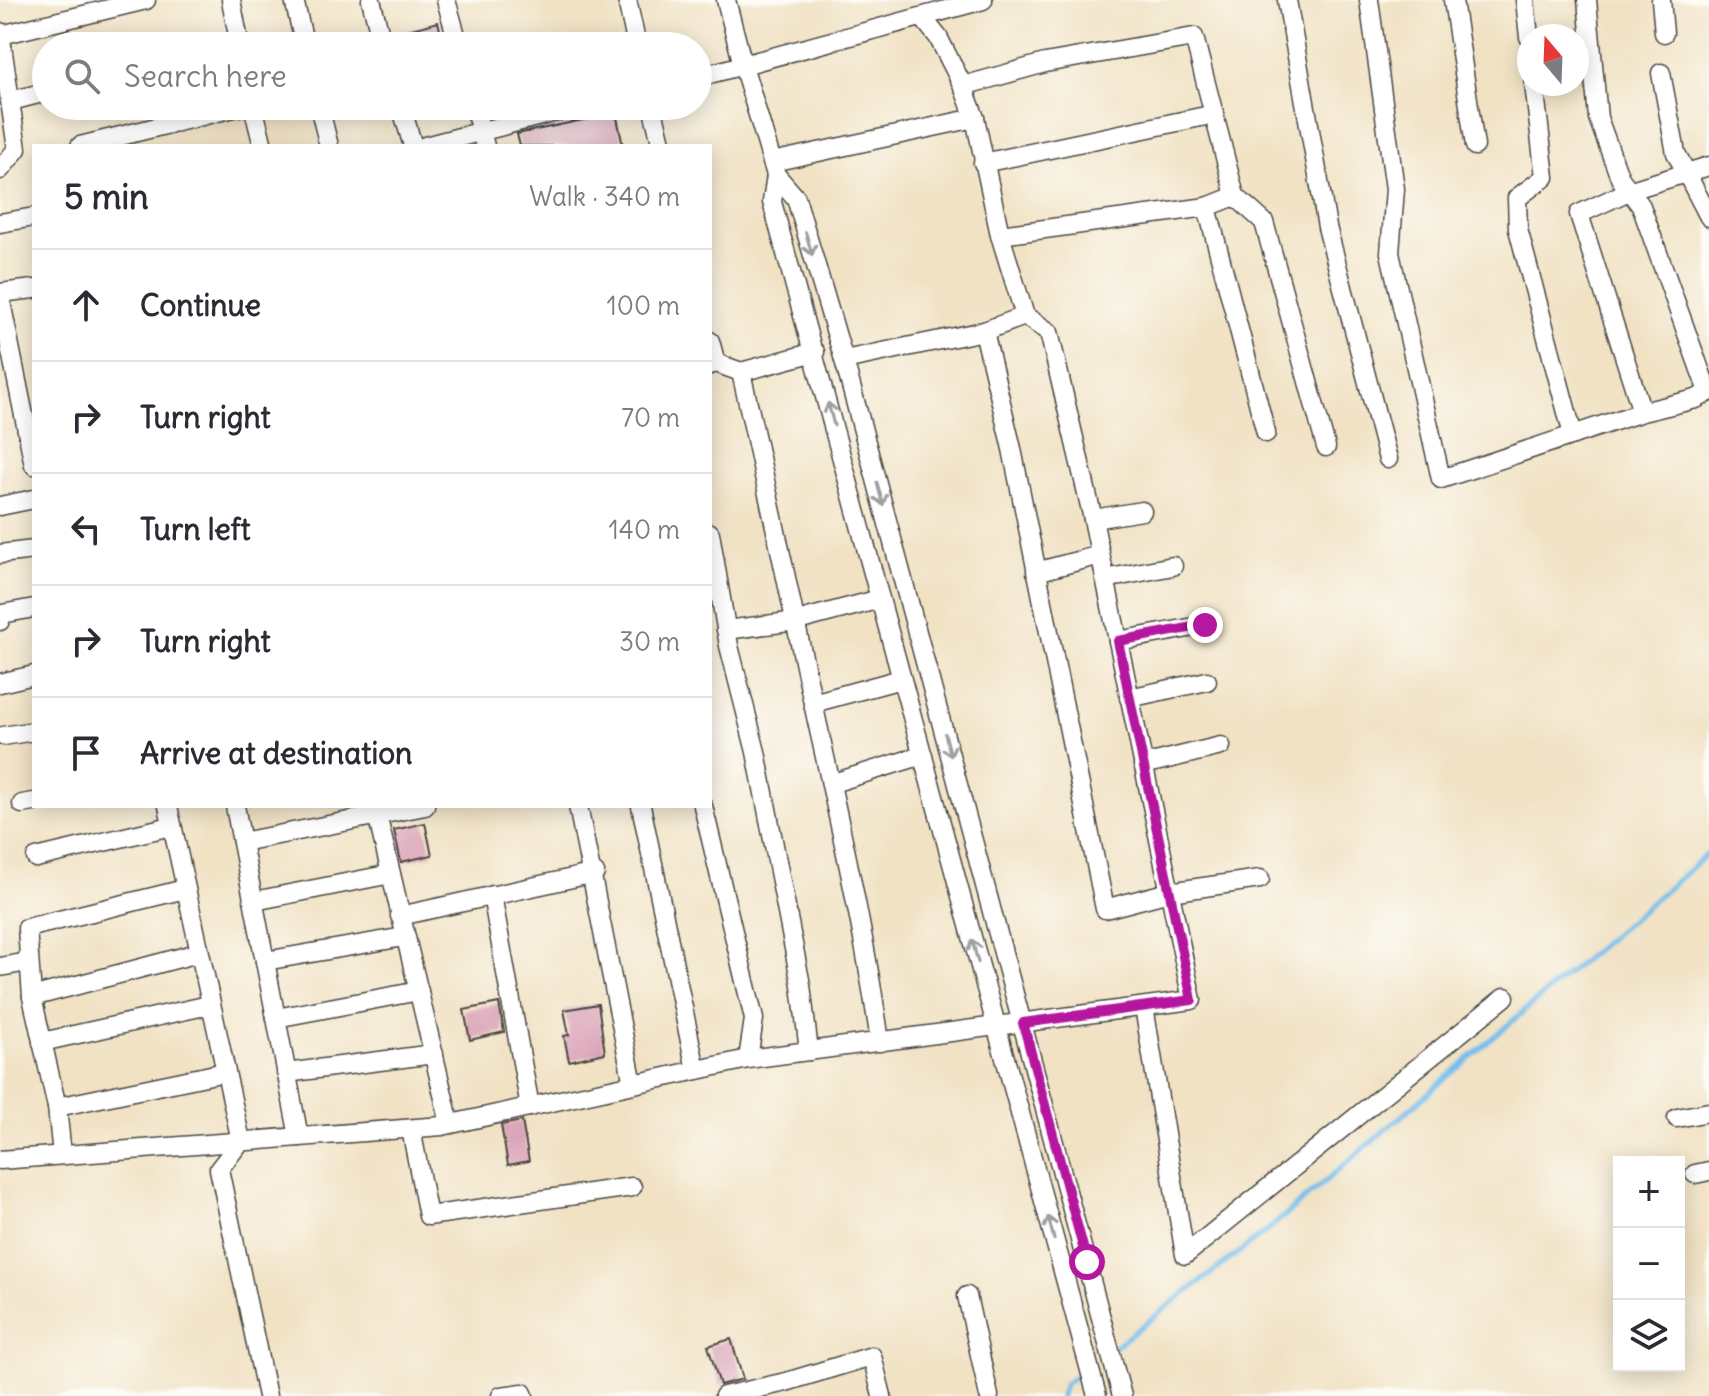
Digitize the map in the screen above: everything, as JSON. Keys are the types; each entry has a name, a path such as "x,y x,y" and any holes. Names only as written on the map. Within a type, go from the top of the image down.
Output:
{"street":[{"path":"0,170 25,150 11,101 0,34 146,0"},
{"path":"231,0 237,32"},
{"path":"294,0 302,32"},
{"path":"371,0 379,32"},
{"path":"446,0 455,32"},
{"path":"627,0 634,32"},
{"path":"726,0 774,169 772,202 1097,1396"},
{"path":"712,73 983,0"},
{"path":"1287,0 1327,227 1388,459"},
{"path":"1369,0 1395,189 1390,253 1441,479 1642,412 1696,399 1708,392 1641,206 1620,178 1598,118 1587,0"},
{"path":"1453,0 1475,146"},
{"path":"1525,0 1528,24"},
{"path":"1661,0 1664,33"},
{"path":"0,1160 450,1124 748,1059 1192,1000 1093,519 1049,332 1025,316 1000,235 975,118 938,37 922,17"},
{"path":"963,86 1045,63 1194,37 1235,196 1264,222 1326,447"},
{"path":"1661,73 1676,153 1709,217"},
{"path":"11,101 32,96"},
{"path":"1535,96 1545,177 1517,198 1518,229 1573,435"},
{"path":"983,163 1215,114"},
{"path":"774,169 975,118"},
{"path":"88,144 185,120"},
{"path":"256,120 262,144"},
{"path":"322,120 328,144"},
{"path":"405,120 412,144"},
{"path":"440,144 483,138 537,120"},
{"path":"656,120 662,144"},
{"path":"1642,412 1579,214 1631,190 1709,166"},
{"path":"774,169 796,198 844,360 1122,1396"},
{"path":"1000,235 1207,207 1235,196"},
{"path":"1207,207 1266,433"},
{"path":"0,223 32,217"},
{"path":"32,289 0,295 32,455"},
{"path":"844,360 984,331 1025,316"},
{"path":"984,331 1012,449 1105,909 1169,892 1260,879"},
{"path":"713,364 741,372 815,352"},
{"path":"741,372 833,783 855,909 867,948 880,1042"},
{"path":"0,506 32,499"},
{"path":"1093,519 1142,511"},
{"path":"712,545 726,630 756,752 801,985 809,1051"},
{"path":"0,554 32,550"},
{"path":"1036,572 1100,555"},
{"path":"1105,579 1173,566"},
{"path":"726,630 797,621 880,599"},
{"path":"0,621 2,614 32,608"},
{"path":"1118,641 1205,625"},
{"path":"0,683 32,675"},
{"path":"813,703 901,679"},
{"path":"1129,698 1207,681"},
{"path":"1,735 32,731"},
{"path":"1143,765 1221,746"},
{"path":"833,783 923,755"},
{"path":"168,808 241,1141"},
{"path":"235,808 299,1137"},
{"path":"242,842 375,811 405,808"},
{"path":"578,808 633,1084"},
{"path":"641,808 696,1070"},
{"path":"703,808 754,1019 748,1059"},
{"path":"375,811 450,1124"},
{"path":"36,858 171,826"},
{"path":"400,916 593,873"},
{"path":"254,901 391,874"},
{"path":"62,1155 57,1107 32,997 27,928 185,889"},
{"path":"492,895 530,1107"},
{"path":"265,961 404,937"},
{"path":"32,997 198,953"},
{"path":"0,967 28,962"},
{"path":"276,1018 419,991"},
{"path":"1144,1007 1185,1255 1505,997"},
{"path":"42,1042 209,1005"},
{"path":"286,1073 434,1054"},
{"path":"57,1107 225,1072"},
{"path":"1677,1118 1709,1112"},
{"path":"411,1129 428,1216 632,1187"},
{"path":"241,1141 219,1169 267,1396"},
{"path":"967,1296 989,1396"},
{"path":"724,1396 788,1389 872,1356 882,1396"},
{"path":"501,1396 523,1393 524,1396"}],"building":[{"path":"438,22 440,32 401,32"},
{"path":"583,120 617,120 623,144 520,144 517,134"},
{"path":"425,823 432,855 401,862 394,830"},
{"path":"499,1003 504,1032 470,1040 464,1010"},
{"path":"598,1004 605,1053 569,1061 564,1036 569,1035 564,1010"},
{"path":"522,1121 529,1161 508,1165 501,1125"},
{"path":"731,1339 743,1379 720,1385 708,1346"}],"waterway":[{"path":"1113,1348 1268,1230 1709,853"},
{"path":"1061,1396 1065,1384 1086,1368"}],"route":[{"path":"1087,1262 1023,1023 1192,1000 1118,641 1205,625"}]}
